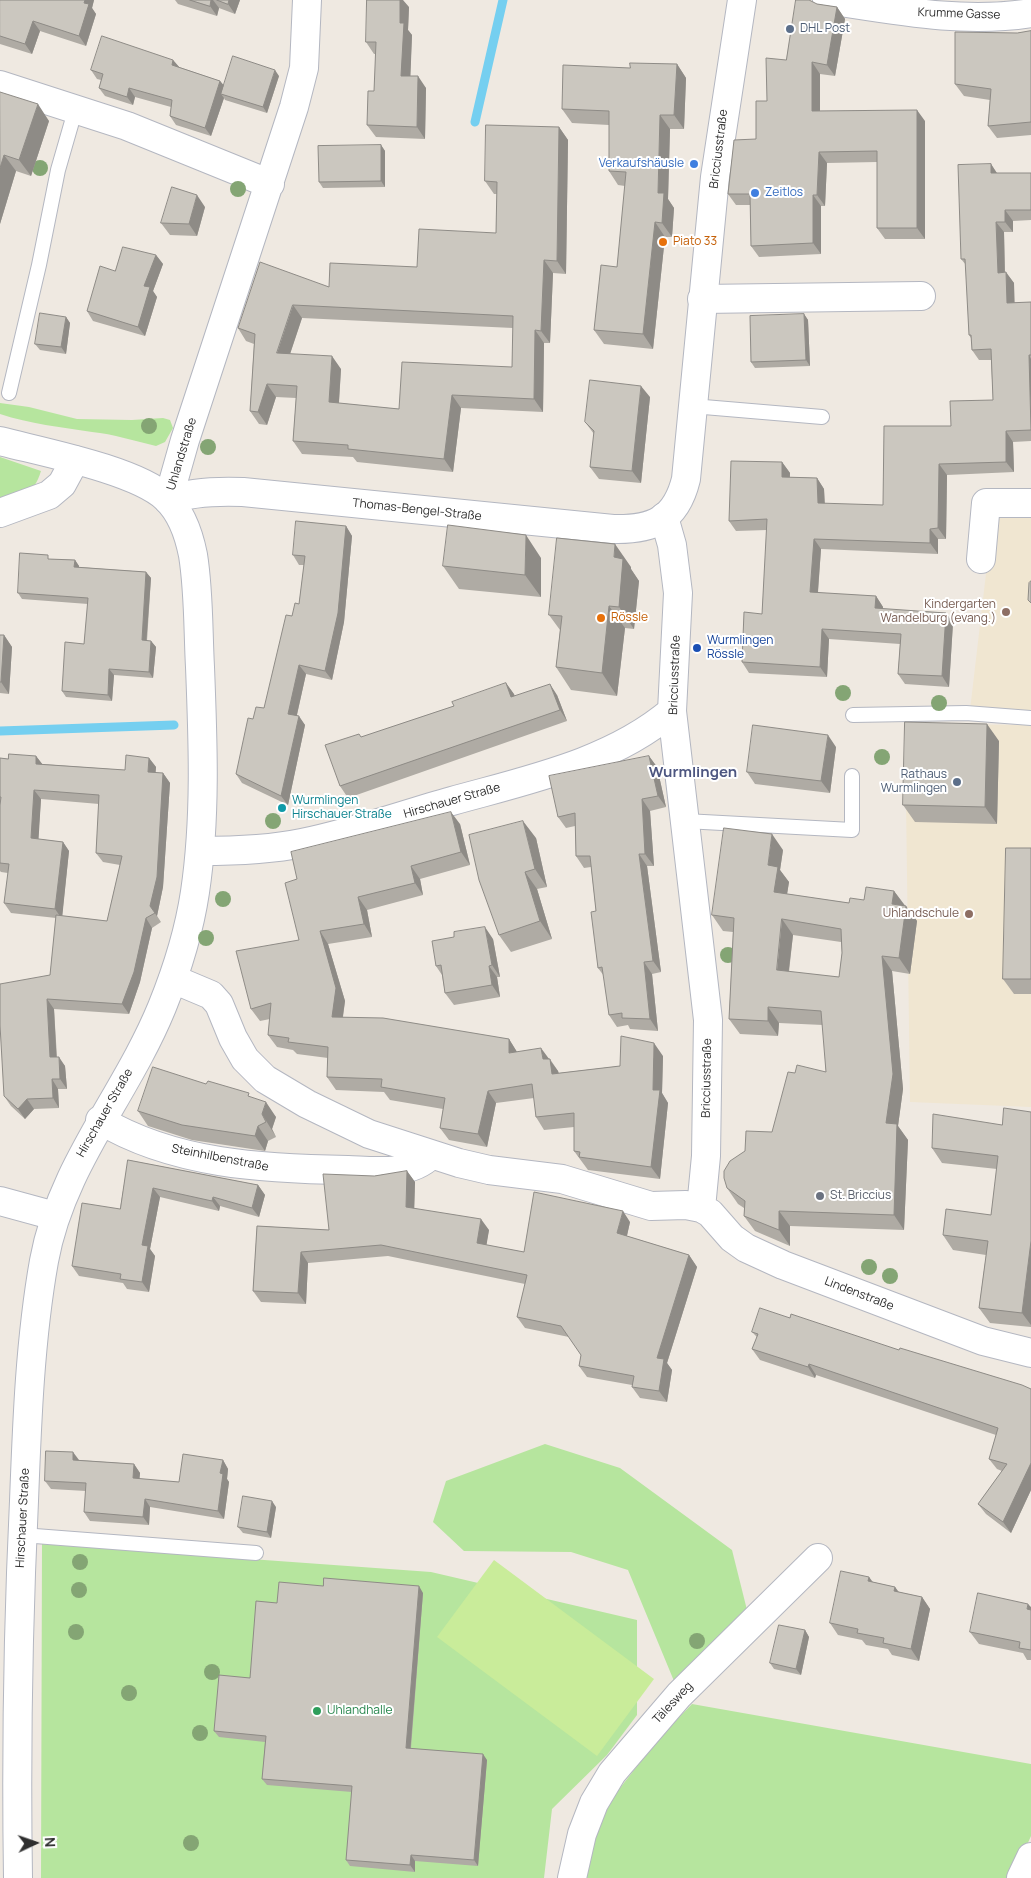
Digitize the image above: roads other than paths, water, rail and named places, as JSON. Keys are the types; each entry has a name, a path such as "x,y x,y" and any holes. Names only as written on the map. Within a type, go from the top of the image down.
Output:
{"street":[{"name":"Uhlandstraße","path":"200,851 202,746 195,574 187,532 168,500 270,184 304,68 307,0"},
{"name":"Bricciusstraße","path":"701,1208 706,1156 708,1020 672,711 678,592 672,546 664,517 682,495 686,479 702,299 718,154 742,0"},
{"name":"Krumme Gasse","path":"827,0 935,15 986,16 1031,13"},
{"path":"0,85 127,126 270,184"},
{"path":"702,299 921,296"},
{"path":"0,441 75,460 137,480 153,488 168,500"},
{"path":"0,513 49,495 62,484 75,460"},
{"name":"Thomas-Bengel-Straße","path":"168,500 184,496 234,492 612,529 641,529 664,517"},
{"path":"981,560 986,503 1031,503"},
{"name":"Hirschauer Straße","path":"18,1878 18,1680 22,1535 34,1336 44,1262 55,1216 73,1170 144,1045 173,979 187,932 200,851 236,850 302,843 556,771 618,746 657,724 672,711"},
{"path":"173,979 211,995 219,1004 241,1053 265,1079 307,1104 369,1134 431,1155 490,1170 562,1179 651,1206 686,1205 701,1208"},
{"name":"Steinhilbenstraße","path":"100,1120 125,1134 154,1145 263,1168 386,1171 410,1168 422,1164 431,1155"},
{"path":"0,1201 55,1216"},
{"name":"Lindenstraße","path":"701,1208 710,1213 732,1238 746,1248 777,1262 983,1341 1031,1353"},
{"name":"Tälesweg","path":"572,1878 582,1834 594,1803 612,1773 680,1694 818,1558"},
{"path":"1021,1878 1031,1856"}],"lane":[{"path":"9,392 39,266 58,170 75,110"},
{"path":"692,406 822,417"},
{"path":"853,715 966,713 1031,718"},
{"path":"685,821 852,830 852,776"},
{"path":"22,1535 256,1553"}],"waterway":[{"path":"475,122 503,0"},
{"path":"0,731 174,725"}],"place":[{"name":"DHL Post","path":"790,29"},
{"name":"Verkaufshäusle","path":"694,164"},
{"name":"Zeitlos","path":"755,193"},
{"name":"Piato 33","path":"663,242"},
{"name":"Kindergarten Wandelburg (evang.)","path":"1006,612"},
{"name":"Rössle","path":"601,618"},
{"name":"Wurmlingen Rössle","path":"697,648"},
{"name":"Rathaus Wurmlingen","path":"957,782"},
{"name":"Wurmlingen Hirschauer Straße","path":"282,808"},
{"name":"Uhlandschule","path":"969,914"},
{"name":"St. Briccius","path":"820,1196"},
{"name":"Uhlandhalle","path":"317,1711"}],"district":[{"name":"Wurmlingen","path":"693,773"}]}
